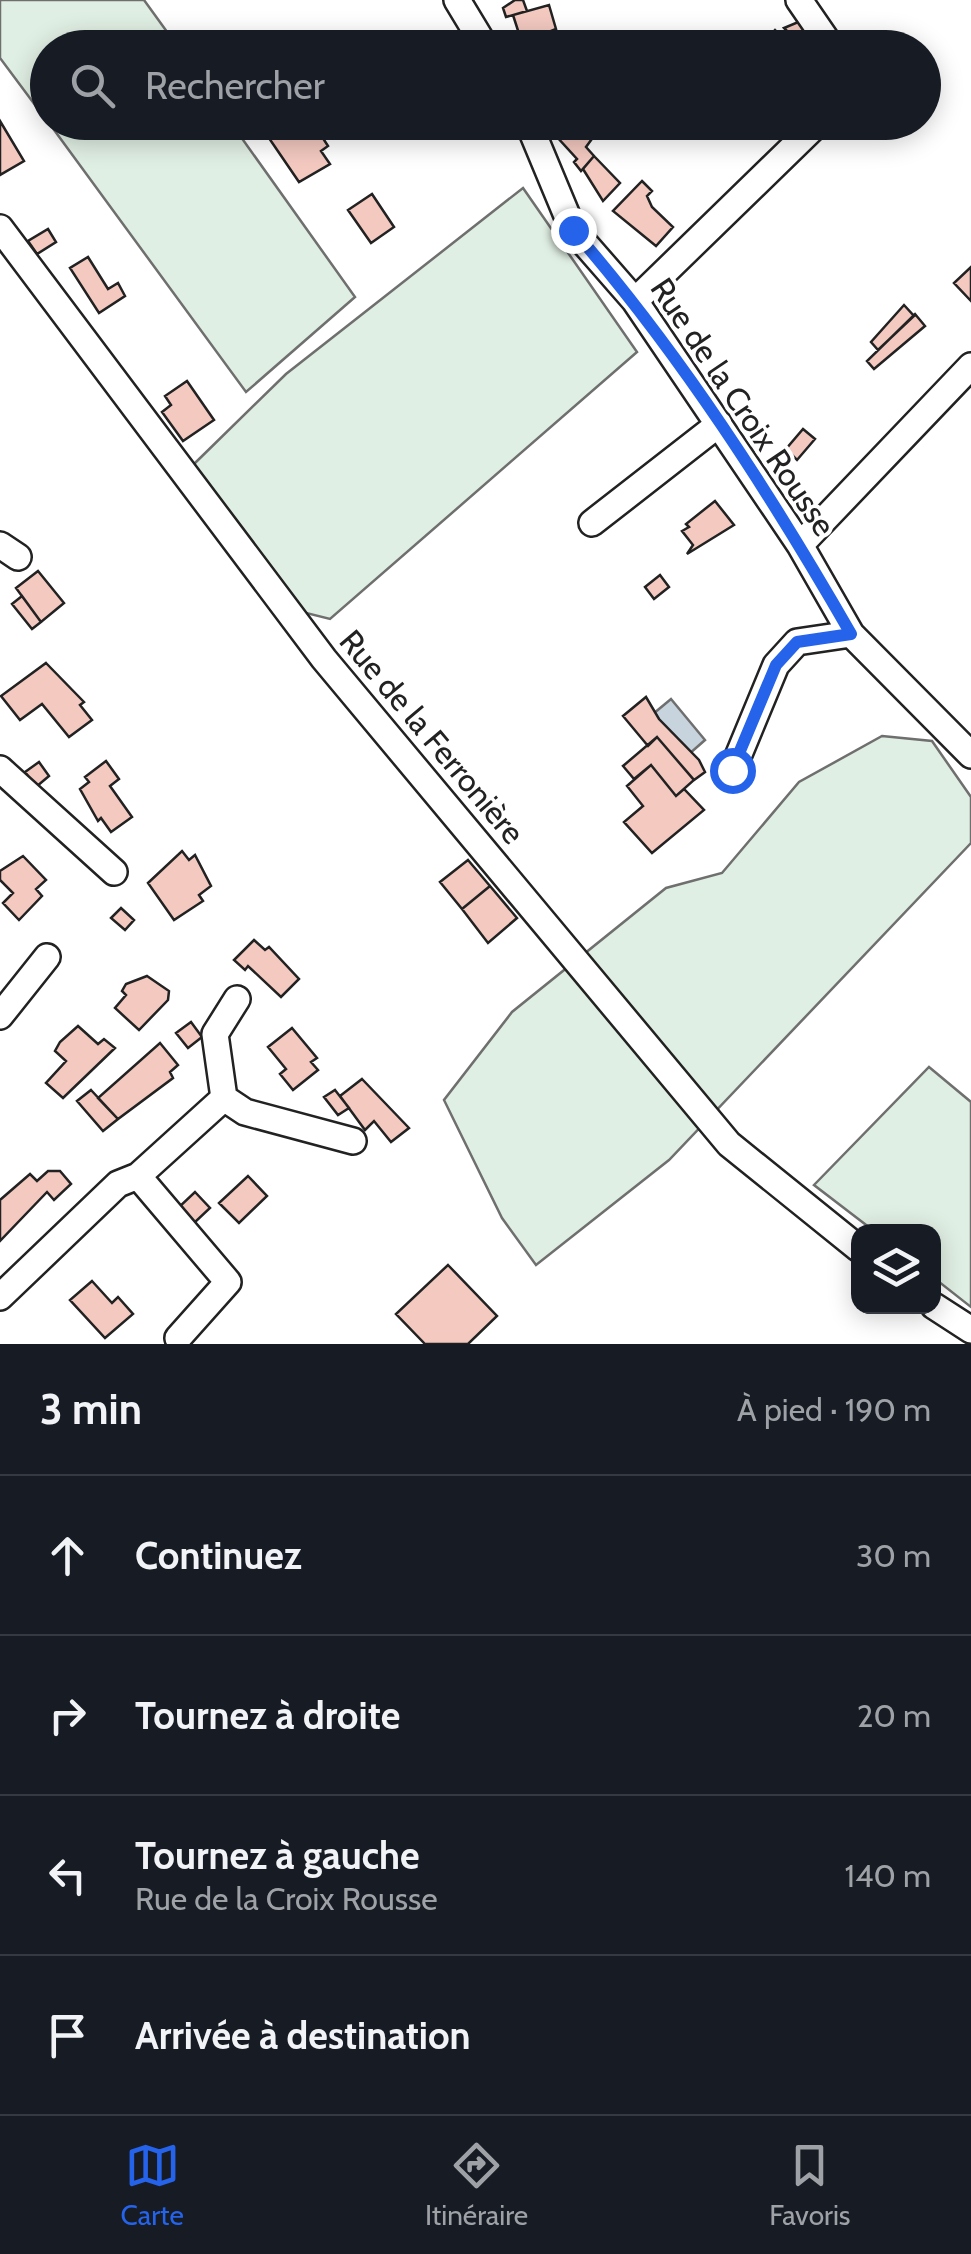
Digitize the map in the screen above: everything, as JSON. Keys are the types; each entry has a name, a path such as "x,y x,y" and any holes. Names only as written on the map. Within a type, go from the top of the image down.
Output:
{"street":[{"path":"457,0 475,30"},
{"path":"799,0 820,30"},
{"name":"Rue de la Croix Rousse","path":"536,140 573,230 635,301 800,544 851,634 971,755"},
{"path":"635,301 800,140"},
{"name":"Rue de la Ferronière","path":"0,228 324,659 729,1144 851,1242"},
{"path":"800,544 971,366"},
{"path":"592,523 718,424"},
{"path":"732,770 776,665 797,642 851,634"},
{"path":"0,769 114,872"},
{"path":"0,1016 47,957"},
{"path":"237,999 215,1034 224,1098 244,1112 353,1141"},
{"path":"0,1298 118,1184 138,1176 224,1098"},
{"path":"138,1176 228,1282 178,1338"},
{"path":"941,1311 971,1330"}],"green space":[{"path":"0,0 144,0 166,30 30,30 30,98 0,58"},
{"path":"61,140 243,140 355,297 246,392"},
{"path":"523,188 637,352 330,619 302,612 193,465 286,374"},
{"path":"882,736 932,741 971,797 971,843 669,1160 536,1265 502,1218 444,1100 512,1012 666,888 722,873 799,782"},
{"path":"929,1067 971,1102 971,1307 941,1283 941,1224 865,1224 814,1185"}],"shaded area":[{"path":"671,699 705,740 688,755 653,714"}],"building":[{"path":"523,0 527,11 506,17 503,8"},
{"path":"549,5 556,29 518,30 513,15"},
{"path":"803,20 810,30 786,30"},
{"path":"0,121 24,161 0,175"},
{"path":"270,140 324,140 328,146 321,151 330,164 299,182"},
{"path":"560,140 591,140 586,147 594,156 581,171 574,162 577,159"},
{"path":"594,156 620,183 603,201 583,169"},
{"path":"642,181 652,191 647,196 652,207 673,227 656,246 613,211"},
{"path":"372,194 394,227 371,243 348,210"},
{"path":"48,229 56,242 37,254 28,241"},
{"path":"88,257 108,289 118,283 125,296 99,313 70,268"},
{"path":"971,267 971,301 954,283"},
{"path":"904,305 914,316 878,350 871,342"},
{"path":"915,314 925,326 874,369 867,361"},
{"path":"187,381 214,420 183,441 162,412 171,405 165,396"},
{"path":"803,429 815,439 797,460 786,449"},
{"path":"715,501 734,525 687,554 693,545 682,531"},
{"path":"38,571 64,603 41,622 16,588"},
{"path":"660,575 669,587 654,599 645,587"},
{"path":"22,596 41,622 32,629 12,604"},
{"path":"46,663 84,702 80,705 92,720 69,737 42,704 20,720 1,696"},
{"path":"646,697 659,719 699,760 705,772 694,780 657,737 648,746 623,716"},
{"path":"657,737 694,780 676,796 651,765 634,779 623,766"},
{"path":"106,761 119,779 110,786 132,817 111,832 101,818 98,821 80,789 89,782 85,777"},
{"path":"39,762 49,776 36,787 25,772"},
{"path":"651,765 676,796 684,789 704,810 652,853 624,822 643,806 627,786"},
{"path":"182,851 189,860 195,855 211,886 199,895 203,901 174,920 148,883"},
{"path":"23,856 46,880 36,889 42,896 19,920 3,903 13,893 0,880 0,871"},
{"path":"468,860 490,886 462,909 440,882"},
{"path":"490,886 517,918 488,943 462,909"},
{"path":"121,908 134,920 125,930 111,918"},
{"path":"254,940 265,950 269,947 299,979 281,997 248,966 245,970 234,960"},
{"path":"147,976 169,991 168,1000 139,1030 115,1008 126,995 122,991 126,984"},
{"path":"191,1022 202,1037 188,1048 176,1033"},
{"path":"78,1026 98,1044 104,1039 115,1048 63,1098 46,1083 66,1061 55,1051 60,1042"},
{"path":"292,1028 317,1058 311,1062 318,1070 293,1090 280,1074 286,1069 268,1047"},
{"path":"160,1043 178,1065 170,1072 173,1078 118,1119 98,1098"},
{"path":"362,1079 409,1128 391,1142 374,1121 365,1130 340,1096"},
{"path":"91,1090 118,1119 103,1131 77,1101"},
{"path":"335,1090 349,1108 338,1115 324,1097"},
{"path":"48,1171 60,1171 71,1184 54,1200 47,1192 0,1241 0,1200 30,1174 37,1181"},
{"path":"248,1176 267,1196 239,1223 219,1203"},
{"path":"195,1192 210,1208 193,1224 178,1208"},
{"path":"448,1265 497,1316 468,1344 425,1344 396,1314"},
{"path":"92,1281 112,1303 118,1297 133,1314 105,1338 70,1300"}],"route":[{"path":"573,230 635,301 800,544 851,634 797,642 776,665 732,770"}]}
